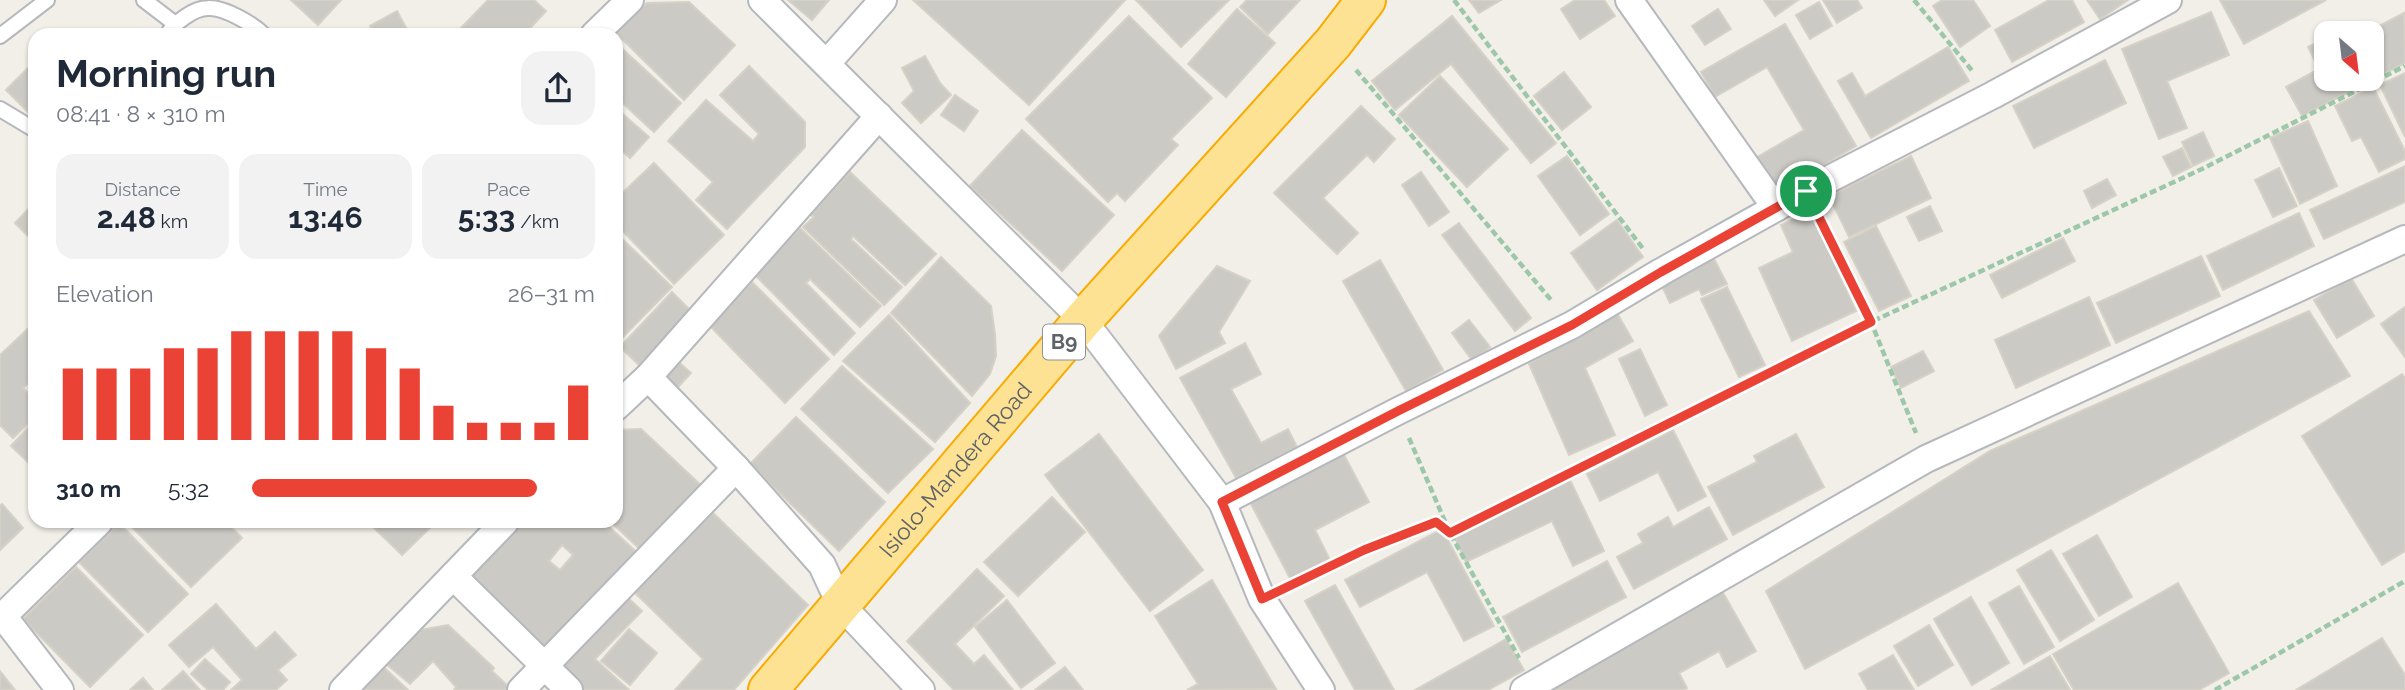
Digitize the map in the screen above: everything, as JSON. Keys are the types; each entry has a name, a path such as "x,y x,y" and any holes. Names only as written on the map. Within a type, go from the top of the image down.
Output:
{"highway":[{"name":"Isiolo-Mandera Road","path":"772,688 839,604 1083,320 1333,43 1366,0"}],"street":[{"path":"601,28 630,0"},
{"path":"762,0 1083,320 1222,502 1262,599 1321,690"},
{"path":"827,63 883,0"},
{"path":"1629,0 1776,208"},
{"path":"1222,502 1572,325 1806,191 1993,95 2168,0"},
{"path":"623,400 648,377 879,116"},
{"path":"1529,687 1926,459 2405,239"},
{"path":"648,377 736,468 822,565 839,604 921,690"},
{"path":"520,690 736,468"},
{"path":"60,690 2,617 93,528"},
{"path":"343,690 499,528"},
{"path":"453,576 569,690"}],"lane":[{"path":"0,36 47,0"},
{"path":"144,0 170,28"},
{"path":"173,28 208,8 231,13 254,28"},
{"path":"0,109 28,126"}],"path":[{"path":"1454,0 1661,272"},
{"path":"1914,0 1993,95"},
{"path":"1333,43 1572,325"},
{"path":"1450,533 1871,322 2202,169 2405,66"},
{"path":"1806,191 1871,322 1926,459"},
{"path":"1398,411 1450,533 1529,687"},
{"path":"1262,599 1364,550 1436,522 1450,533"},
{"path":"2215,690 2405,581"}],"building":[{"path":"291,0 341,0 318,25"},
{"path":"488,0 534,0 546,11 530,28 461,28"},
{"path":"788,0 829,0 812,20"},
{"path":"913,0 1125,0 1029,105"},
{"path":"1136,0 1229,0 1181,47"},
{"path":"1247,0 1300,0 1268,34 1240,7"},
{"path":"1469,0 1501,0 1479,13"},
{"path":"1575,0 1604,0 1615,16 1580,39 1561,9"},
{"path":"1764,0 1798,0 1775,16"},
{"path":"1823,0 1857,0 1862,8 1837,23"},
{"path":"1942,0 1973,0 1990,26 1960,47 1933,6"},
{"path":"2049,0 2072,0 2084,22 2012,62 1995,30"},
{"path":"2087,0 2128,0 2100,19"},
{"path":"2220,0 2326,0 2244,44"},
{"path":"689,2 735,45 684,100 623,40 621,28 647,3"},
{"path":"1819,2 1832,26 1810,39 1796,15"},
{"path":"1237,9 1275,43 1226,97 1188,64"},
{"path":"1718,9 1731,29 1705,45 1692,26"},
{"path":"397,11 406,28 371,28 370,26"},
{"path":"2211,12 2229,55 2167,81 2187,128 2159,139 2122,49"},
{"path":"2404,13 2405,63 2384,74 2384,24"},
{"path":"1129,16 1212,98 1171,139 1178,145 1125,201 1117,193 1108,202 1026,119"},
{"path":"1452,16 1556,143 1531,163 1451,64 1395,110 1372,81"},
{"path":"1785,24 1856,146 1772,195 1752,160 1804,130 1767,67 1715,97 1701,72"},
{"path":"2314,44 2314,59 2308,47"},
{"path":"1948,47 1969,81 1871,138 1838,81 1852,73 1865,96"},
{"path":"623,49 681,103 654,132 623,103"},
{"path":"925,56 940,83 951,95 921,123 902,103 914,91 902,68"},
{"path":"2105,60 2126,103 2034,148 2013,106"},
{"path":"749,66 805,122 805,147 727,229 696,200 713,182 668,141 706,100 753,141 759,134 720,95"},
{"path":"28,68 28,112 6,90"},
{"path":"1564,72 1591,107 1562,130 1534,96"},
{"path":"2314,72 2314,91 2351,91 2302,116 2286,87"},
{"path":"2405,73 2405,137 2383,91 2384,83"},
{"path":"1440,76 1508,149 1467,187 1399,115"},
{"path":"2365,91 2375,91 2405,151 2405,159 2379,172 2361,137 2352,141 2335,106"},
{"path":"955,95 978,111 964,131 941,115"},
{"path":"1361,106 1395,139 1374,162 1367,155 1323,198 1358,233 1337,254 1274,193"},
{"path":"623,114 649,137 630,158 623,152"},
{"path":"2308,121 2337,186 2300,204 2270,138"},
{"path":"1022,130 1114,215 1062,271 970,186"},
{"path":"2203,132 2214,156 2193,166 2182,142"},
{"path":"2182,148 2191,167 2173,176 2163,157"},
{"path":"1567,156 1609,214 1580,235 1538,176"},
{"path":"1911,156 1931,198 1849,237 1829,196"},
{"path":"654,163 724,235 674,284 623,231 623,192"},
{"path":"2405,166 2405,202 2324,239 2310,210"},
{"path":"2279,168 2297,206 2273,217 2255,180"},
{"path":"850,172 936,254 905,285 853,236 851,239 902,287 884,305 803,227"},
{"path":"1421,172 1449,212 1429,226 1402,185"},
{"path":"2107,179 2116,195 2092,208 2084,191"},
{"path":"1930,206 1942,231 1919,241 1907,217"},
{"path":"28,209 28,236 15,223"},
{"path":"1811,211 1856,311 1792,341 1759,268 1793,252 1781,225"},
{"path":"2299,213 2314,246 2223,290 2207,256"},
{"path":"1617,220 1643,257 1597,290 1571,253"},
{"path":"1459,223 1531,318 1515,331 1442,235"},
{"path":"1876,226 1911,296 1879,311 1844,242"},
{"path":"800,228 881,306 860,327 810,279 806,283 855,333 834,355 755,275"},
{"path":"2063,238 2075,261 2002,298 1990,275"},
{"path":"623,240 672,287 623,337"},
{"path":"1711,253 1727,284 1702,295 1699,289 1670,303 1658,278"},
{"path":"2201,256 2220,296 2116,343 2097,303"},
{"path":"941,257 991,306 996,356 990,374 972,396 891,313"},
{"path":"1380,260 1443,370 1406,391 1343,281"},
{"path":"1217,266 1250,281 1219,332 1225,343 1176,369 1159,336"},
{"path":"2351,278 2374,316 2337,338 2314,300"},
{"path":"752,282 829,359 785,403 709,325"},
{"path":"1727,287 1765,365 1739,377 1701,299"},
{"path":"672,292 691,311 639,365 623,350 623,344"},
{"path":"2089,297 2110,345 2016,388 1995,340"},
{"path":"2405,307 2405,357 2381,324"},
{"path":"2309,311 2350,376 1805,669 1766,591 1990,451"},
{"path":"1617,313 1633,341 1585,368 1615,435 1569,455 1529,364"},
{"path":"889,315 970,403 935,442 843,361"},
{"path":"1469,320 1490,347 1472,360 1452,333"},
{"path":"28,329 28,383 23,388 28,393 28,424 13,438 0,425 0,355"},
{"path":"1245,343 1261,374 1231,389 1261,443 1288,429 1297,447 1236,478 1180,378"},
{"path":"1640,349 1667,405 1645,416 1619,359"},
{"path":"1923,351 1934,371 1901,388 1891,367"},
{"path":"673,357 691,373 676,389 659,374"},
{"path":"842,366 933,449 888,493 801,409"},
{"path":"2402,374 2405,378 2405,551 2382,565 2302,436"},
{"path":"796,417 885,502 839,551 750,464"},
{"path":"28,428 28,462 11,446"},
{"path":"641,429 705,489 644,553 617,528 623,528 623,430"},
{"path":"1673,430 1706,496 1678,511 1658,472 1600,501 1587,474"},
{"path":"1099,434 1203,570 1150,611 1045,475"},
{"path":"1796,434 1824,487 1733,535 1708,487 1757,462 1754,456"},
{"path":"1343,453 1369,502 1315,530 1332,564 1293,584 1250,502"},
{"path":"1570,480 1604,551 1573,566 1552,521 1466,562 1454,536"},
{"path":"1052,497 1085,532 1018,596 984,562"},
{"path":"2,504 23,528 0,550 0,506"},
{"path":"1709,507 1727,539 1634,589 1617,557 1643,543 1638,534 1668,517 1673,527"},
{"path":"709,509 808,605 734,690 675,690 703,659 631,589"},
{"path":"114,528 124,528 188,594 148,632 79,562"},
{"path":"133,528 232,528 242,538 191,587"},
{"path":"374,528 430,528 402,555"},
{"path":"508,528 610,528 643,558 547,659 461,578","holes":["562,545 573,555 560,570 549,561"]},
{"path":"1442,529 1494,626 1464,641 1427,572 1360,607 1345,580"},
{"path":"2097,535 2132,597 2099,616 2063,554"},
{"path":"2051,550 2094,620 2060,641 2017,570"},
{"path":"1607,561 1626,597 1522,652 1503,617"},
{"path":"76,567 143,635 90,687 23,619"},
{"path":"977,569 1004,596 955,644 974,664 984,655 1013,690 954,690 907,641"},
{"path":"1212,580 1276,689 1187,690 1198,684 1155,616"},
{"path":"2178,583 2229,673 2199,690 2074,690 2053,654"},
{"path":"1335,585 1394,690 1355,690 1305,601"},
{"path":"2019,586 2054,647 2024,664 1989,603"},
{"path":"1721,589 1756,651 1727,667 1719,651 1679,673 1687,688 1683,690 1542,690"},
{"path":"622,592 642,611 595,659 629,690 583,690 554,663"},
{"path":"1971,597 2009,663 1972,685 1934,619"},
{"path":"1007,600 1055,663 1021,688 975,627"},
{"path":"216,604 256,649 275,632 296,655 278,670 287,680 276,690 231,690 242,680 213,647 189,667 169,645"},
{"path":"448,625 494,668 492,671 508,686 505,690 454,690 456,687 433,661 410,684 379,658 414,631"},
{"path":"1929,625 1953,665 1918,686 1894,646"},
{"path":"629,629 657,653 630,685 601,661"},
{"path":"2382,638 2405,675 2405,690 2296,690"},
{"path":"1506,639 1524,670 1488,690 1415,690"},
{"path":"1893,655 1914,690 1868,690 1859,674"},
{"path":"2050,656 2070,690 1991,690"},
{"path":"205,659 230,682 223,690 208,690 191,674"},
{"path":"377,661 408,690 350,690"},
{"path":"1065,667 1083,690 1035,690"},
{"path":"0,671 15,690 0,690"},
{"path":"183,671 200,690 162,690"},
{"path":"143,678 153,690 130,690"}],"route":[{"path":"1806,191 1871,322 1450,533 1436,522 1364,550 1262,599 1222,502 1572,325 1806,191"}]}
